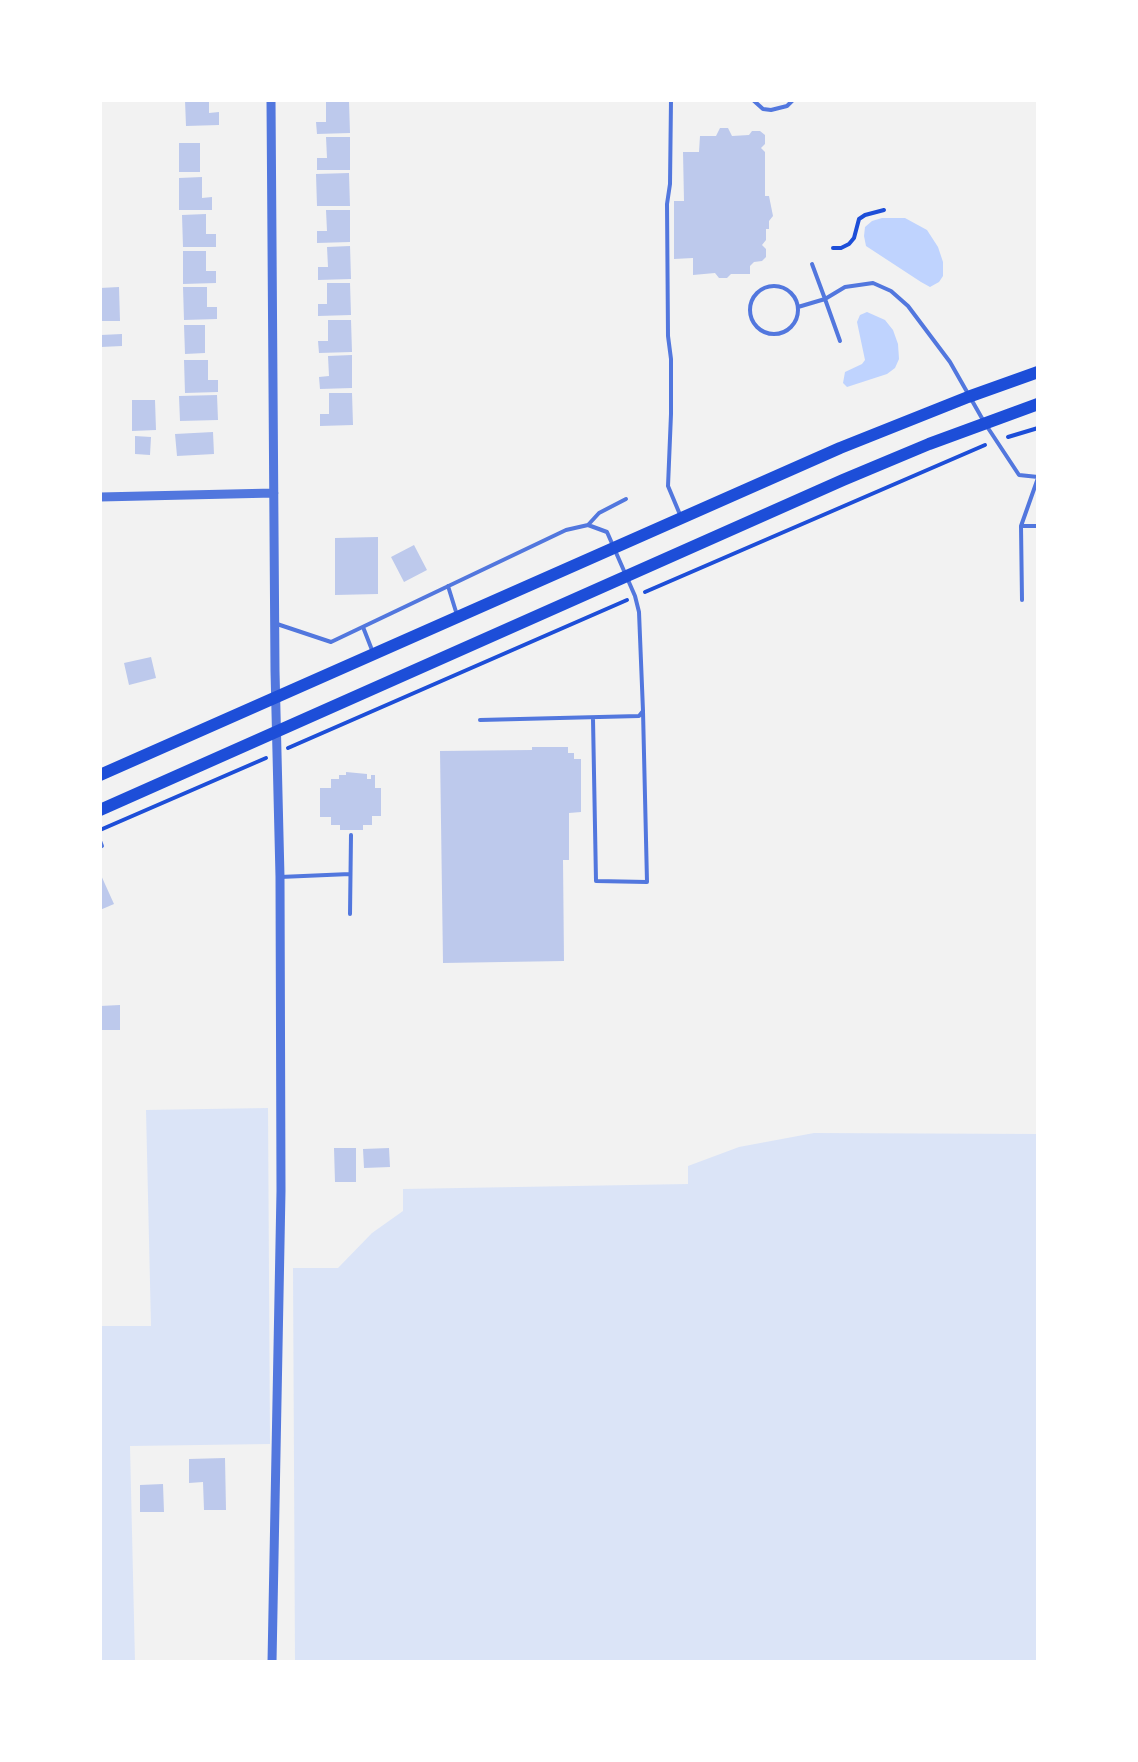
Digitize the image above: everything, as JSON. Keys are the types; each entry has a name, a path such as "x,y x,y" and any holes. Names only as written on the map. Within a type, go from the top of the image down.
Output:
{"main road":[{"path":"100,775 840,448 1038,372"},
{"path":"100,810 843,480 1038,404"}],"street":[{"path":"271,100 280,877 280,1191 272,1662"},
{"path":"100,497 274,493"}],"lane":[{"path":"671,100 667,204 672,414 668,486 682,519"},
{"path":"753,100 771,110 793,100"},
{"path":"812,264 840,340"},
{"path":"798,307 825,299 845,287 873,283 892,291 908,306 950,362 1020,475 1038,478 1022,526 1022,600"},
{"path":"770,286 791,293 798,307 791,328 778,335 756,328 749,315 751,300 762,288 770,286"},
{"path":"588,525 599,513 626,500"},
{"path":"276,624 331,642 566,530 588,525 607,532 639,612 647,882 596,881 593,717"},
{"path":"1022,526 1038,526"},
{"path":"448,586 458,617"},
{"path":"364,626 374,655"},
{"path":"480,720 638,716 643,711"},
{"path":"350,914 351,836"},
{"path":"280,877 350,874"}],"path":[{"path":"832,248 849,244 865,215 884,210"},
{"path":"1016,434 1038,428"},
{"path":"654,588 978,447"},
{"path":"297,744 614,606"},
{"path":"100,830 255,763"}],"shaded area":[{"path":"268,1108 270,1444 130,1446 135,1662 100,1662 100,1326 151,1326 146,1110"},
{"path":"814,1133 1038,1134 1038,1662 295,1662 293,1268 338,1268 372,1233 403,1211 403,1189 688,1184 688,1166 739,1147"}],"water":[{"path":"882,218 905,218 927,230 943,262 939,282 930,287 866,246 865,227"},
{"path":"867,312 885,320 893,330 899,359 887,374 847,387 843,383 845,372 865,360 857,322"}],"building":[{"path":"185,100 209,100 209,113 219,112 219,125 186,126"},
{"path":"326,101 349,101 350,133 317,134 316,122 326,122"},
{"path":"720,128 728,128 732,136 749,135 752,131 765,135 761,148 765,152 765,196 769,196 773,216 762,245 766,257 750,266 750,274 731,274 727,278 719,278 715,273 693,275 693,258 674,259 674,201 684,201 683,152 699,152 700,136 716,136"},
{"path":"326,137 350,137 350,170 317,170 317,158 327,158"},
{"path":"179,143 200,143 200,172 179,172"},
{"path":"349,173 350,206 317,206 316,174"},
{"path":"202,177 202,198 212,197 212,210 179,210 179,178"},
{"path":"326,210 350,210 350,242 317,243 317,231 327,231"},
{"path":"206,214 206,234 216,234 216,247 183,247 182,215"},
{"path":"350,246 351,279 318,280 318,267 328,267 327,247"},
{"path":"183,251 206,251 206,271 216,271 216,283 183,284"},
{"path":"327,283 350,283 351,315 318,316 318,304 327,304"},
{"path":"119,287 120,321 100,321 100,288"},
{"path":"183,287 207,287 207,307 217,307 217,319 184,320"},
{"path":"328,320 351,320 352,352 319,353 318,341 328,341"},
{"path":"184,325 205,325 205,353 185,354"},
{"path":"122,334 122,346 101,347 101,335"},
{"path":"352,355 352,388 320,389 319,377 329,376 328,356"},
{"path":"184,360 208,360 208,380 218,380 218,392 185,393"},
{"path":"329,393 352,393 353,425 320,426 320,414 329,414"},
{"path":"217,395 218,420 180,421 179,396"},
{"path":"132,400 155,400 156,430 132,431"},
{"path":"213,432 214,454 177,456 175,434"},
{"path":"135,436 151,437 150,455 135,454"},
{"path":"378,537 378,594 335,595 335,538"},
{"path":"414,545 427,570 404,582 391,557"},
{"path":"151,657 156,678 129,685 124,663"},
{"path":"568,747 574,759 581,759 581,812 569,813 569,860 563,860 564,961 443,963 440,751"},
{"path":"346,772 367,774 367,779 375,775 375,788 381,788 381,816 372,816 372,825 363,825 363,830 340,830 340,825 331,825 331,817 320,817 320,788 331,788 331,779 339,779"},
{"path":"100,873 114,904 100,910"},
{"path":"120,1005 120,1030 100,1030 100,1006"},
{"path":"334,1148 356,1148 356,1182 335,1182"},
{"path":"389,1148 390,1167 364,1168 363,1149"},
{"path":"225,1458 226,1510 204,1510 203,1482 189,1483 189,1459"},
{"path":"163,1484 164,1512 140,1512 140,1485"}]}
